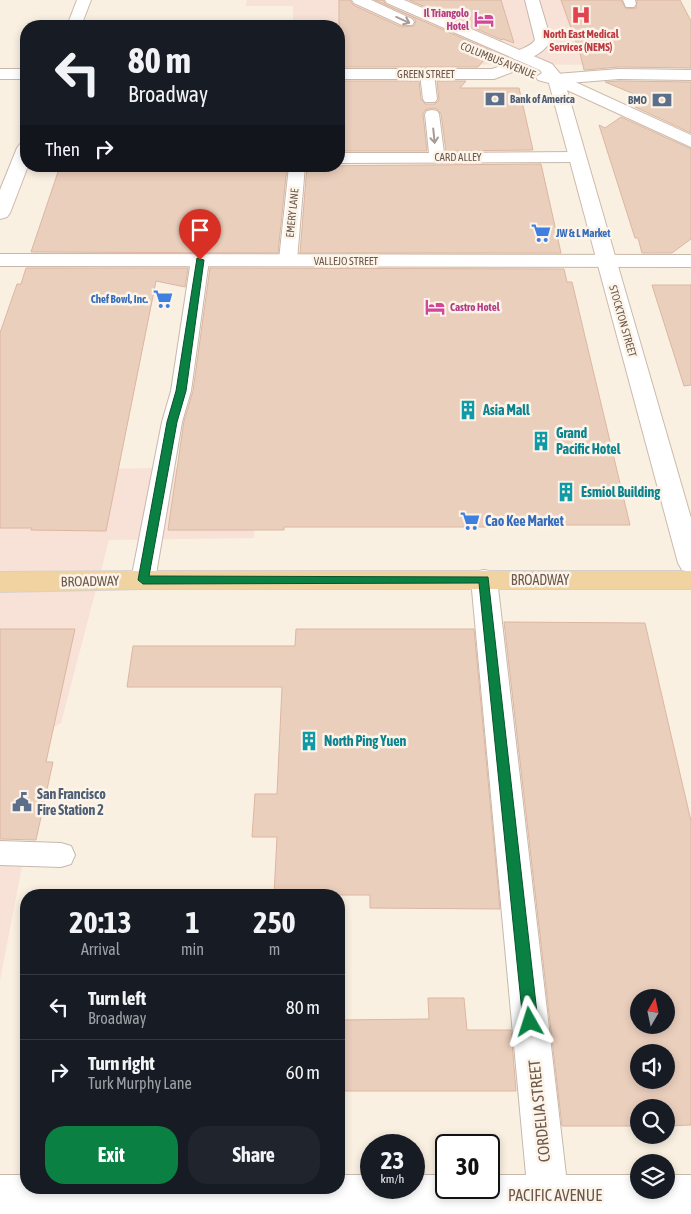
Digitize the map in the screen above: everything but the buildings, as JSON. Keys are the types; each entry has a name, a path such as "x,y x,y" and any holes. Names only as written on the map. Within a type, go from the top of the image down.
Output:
{"main road":[{"name":"BROADWAY","path":"0,582 143,580 691,580"}],"street":[{"path":"76,20 84,0"},
{"name":"COLUMBUS AVENUE","path":"359,0 516,61"},
{"name":"COLUMBUS AVENUE","path":"392,0 516,61 532,75 556,79 691,142"},
{"path":"516,61 542,44 544,40 532,0"},
{"name":"GREEN STREET","path":"345,74 494,74 516,61"},
{"path":"0,74 20,74"},
{"path":"556,79 618,74 691,75"},
{"name":"STOCKTON STREET","path":"556,79 605,261 691,563"},
{"path":"0,213 20,163"},
{"name":"VALLEJO STREET","path":"0,260 691,261"},
{"name":"CORDELIA STREET","path":"484,580 548,1195"},
{"name":"PACIFIC AVENUE","path":"0,1195 256,1204 548,1195 691,1195"}],"lane":[{"path":"427,74 437,158"},
{"name":"CARD ALLEY","path":"345,158 576,157"},
{"name":"EMERY LANE","path":"288,260 296,172"},
{"path":"143,580 172,422 181,391 200,260"},
{"path":"0,853 61,855"}],"shaded area":[{"path":"247,0 642,0 691,65 345,64 345,20 293,20 293,6 246,6"},
{"path":"259,466 254,538 109,540 61,723 0,758 0,471"},
{"path":"0,851 25,851 0,980"}],"place":[{"name":"North East Medical Services (NEMS)","path":"581,15"},
{"name":"Il Triangolo Hotel","path":"484,19"},
{"name":"Bank of America","path":"495,99"},
{"name":"BMO","path":"662,100"},
{"name":"JW & L Market","path":"541,233"},
{"name":"Chef Bowl, Inc.","path":"163,299"},
{"name":"Castro Hotel","path":"435,307"},
{"name":"Asia Mall","path":"468,410"},
{"name":"Grand Pacific Hotel","path":"541,441"},
{"name":"Esmiol Building","path":"566,492"},
{"name":"Cao Kee Market","path":"470,521"},
{"name":"North Ping Yuen","path":"309,741"},
{"name":"San Francisco Fire Station 2","path":"22,802"}],"route":[{"path":"200,260 181,391 172,422 143,580 484,580 530,1022"}]}
